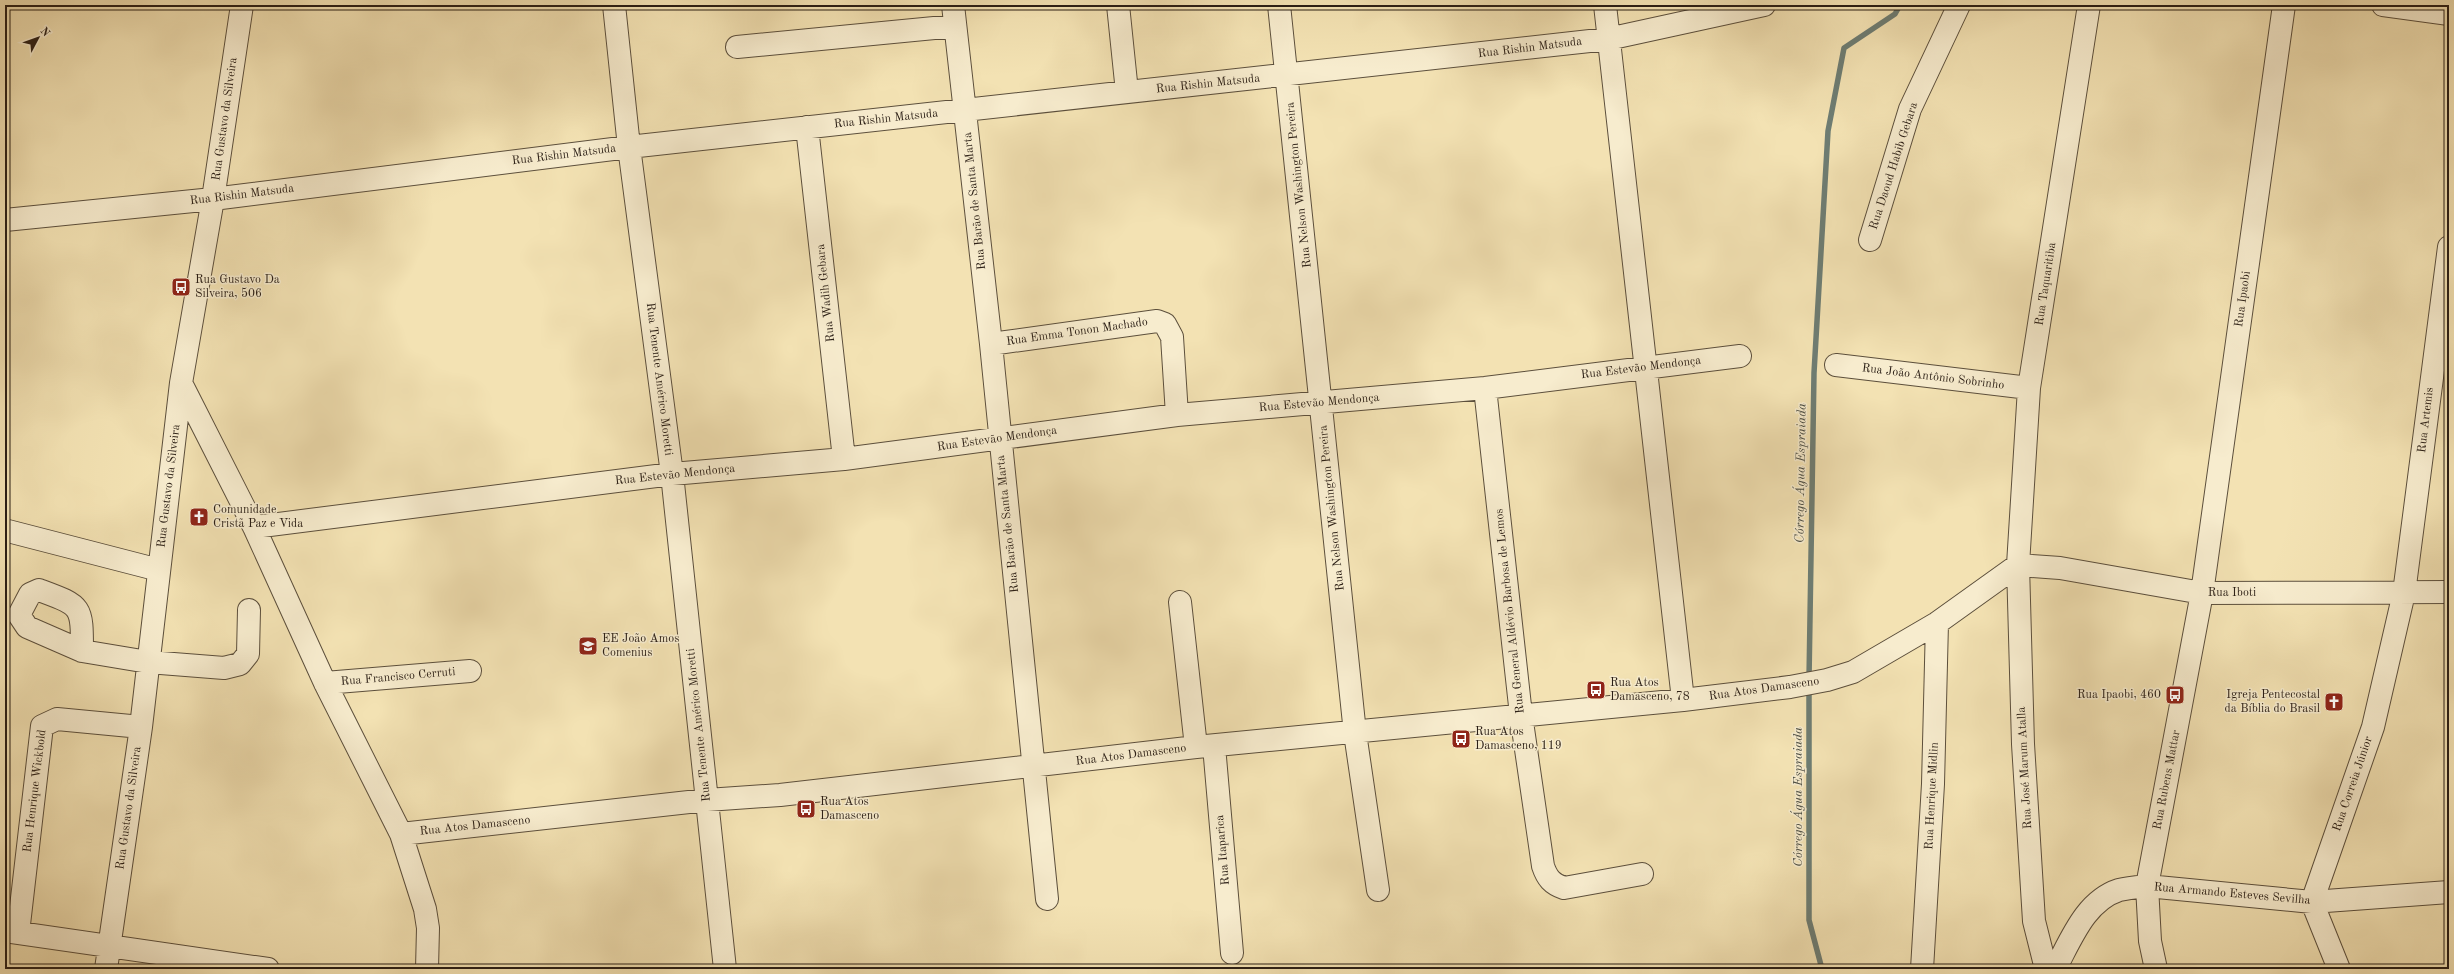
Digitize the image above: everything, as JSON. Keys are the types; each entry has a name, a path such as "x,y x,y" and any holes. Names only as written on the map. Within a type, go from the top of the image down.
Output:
{"street":[{"name":"Rua Gustavo da Silveira","path":"106,969 141,727 181,383 213,199 242,5"},
{"name":"Rua Tenente Américo Moretti","path":"614,5 629,147 672,474 725,969"},
{"path":"1118,5 1127,92"},
{"name":"Rua Nelson Washington Pereira","path":"1280,5 1355,733 1378,890"},
{"path":"1605,5 1644,367 1683,700"},
{"name":"Rua Rishin Matsuda","path":"5,220 213,199 629,147 1127,92 1287,76 1608,39 1764,5"},
{"name":"Rua Daoud Habib Gebara","path":"1870,240 1910,109 1960,5"},
{"name":"Rua Taquaritiba","path":"2018,565 2030,388 2089,5"},
{"name":"Rua Ipaobi","path":"2202,593 2284,5"},
{"path":"2383,5 2449,14"},
{"path":"737,47 954,16"},
{"name":"Rua Barão de Santa Marta","path":"954,16 991,344 999,438 1035,767 1047,899"},
{"name":"Rua Wadih Gebara","path":"807,127 844,459"},
{"name":"Rua Artemis","path":"2404,593 2449,247"},
{"name":"Rua Emma Tonon Machado","path":"991,344 1157,321 1165,324 1172,337 1177,415"},
{"name":"Rua Estevão Mendonça","path":"254,527 672,474 844,459 1177,415 1321,404 1485,388 1740,356"},
{"name":"Rua João Antônio Sobrinho","path":"1836,365 2030,388"},
{"path":"181,383 254,527 326,683 401,834 425,909 428,928 427,969"},
{"name":"Rua General Aldévio Barbosa de Lemos","path":"1485,388 1521,715 1543,866 1547,878 1554,885 1564,888 1642,874"},
{"path":"8,531 159,570"},
{"name":"Rua Iboti","path":"2018,565 2060,568 2202,593 2449,592"},
{"name":"Rua Atos Damasceno","path":"401,834 707,800 780,796 1205,747 1683,700 1790,687 1827,680 1853,672 1937,624 2018,565"},
{"name":"Rua José Marum Atalla","path":"2018,565 2024,744 2034,921 2046,969"},
{"name":"Rua Rubens Mattar","path":"2156,969 2150,940 2147,886 2202,593"},
{"name":"Rua Correia Júnior","path":"2312,902 2373,728 2404,593"},
{"name":"Rua Itaparica","path":"1180,602 1205,747 1232,953"},
{"path":"82,651 148,662 224,668 240,664 248,654 249,610"},
{"name":"Rua Henrique Midlin","path":"1922,969 1934,761 1937,624"},
{"name":"Rua Francisco Cerruti","path":"326,683 470,671"},
{"name":"Rua Henrique Wickbold","path":"12,932 42,726 57,718 141,727"},
{"name":"Rua Armando Esteves Sevilha","path":"2055,969 2087,913 2096,904 2120,890 2147,886 2312,902 2449,892"},
{"path":"2312,902 2339,969"},
{"path":"12,932 268,969"}],"waterway":[{"name":"Córrego Água Espraiada","path":"1809,679 1814,373 1828,131 1844,48 1895,14 1900,5"},
{"name":"Córrego Água Espraiada","path":"1809,687 1809,920 1822,969"}],"place":[{"name":"Rua Gustavo Da Silveira, 506","path":"181,287"},
{"name":"Comunidade Cristã Paz e Vida","path":"199,517"},
{"name":"EE João Amos Comenius","path":"588,646"},
{"name":"Rua Atos Damasceno, 78","path":"1596,690"},
{"name":"Rua Ipaobi, 460","path":"2175,695"},
{"name":"Igreja Pentecostal da Bíblia do Brasil","path":"2334,702"},
{"name":"Rua Atos Damasceno, 119","path":"1461,739"},
{"name":"Rua Atos Damasceno","path":"806,809"}]}
